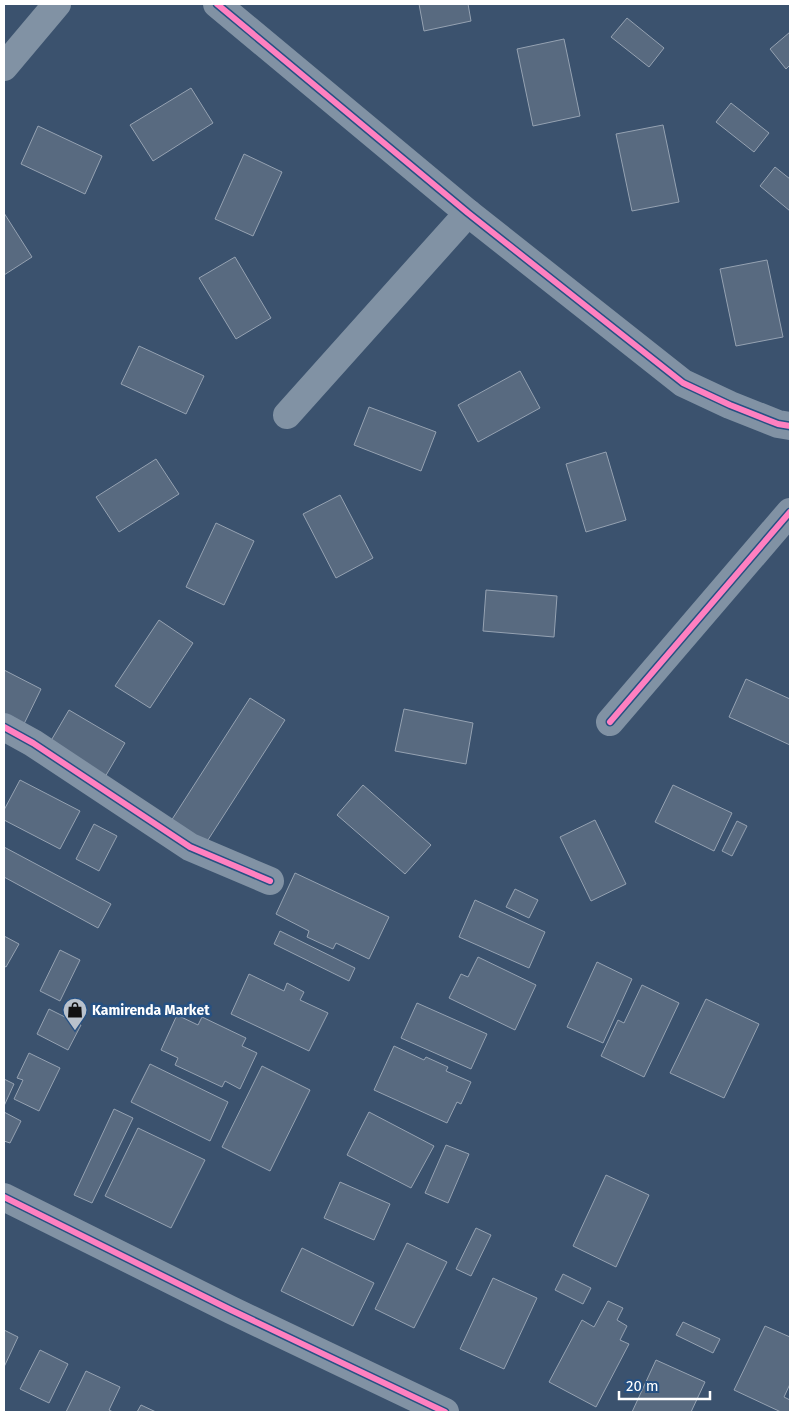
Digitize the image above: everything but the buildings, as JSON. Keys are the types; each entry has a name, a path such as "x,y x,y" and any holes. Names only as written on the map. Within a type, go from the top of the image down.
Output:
{"street":[{"path":"4,67 56,4"},
{"path":"217,4 468,213 683,383 730,405 778,424 790,426"},
{"path":"287,416 468,213"},
{"path":"610,722 790,512"},
{"path":"4,727 41,749 190,847 270,881"},
{"path":"4,1197 231,1310 445,1412"}],"cycle path":[{"path":"217,4 468,213 683,383 730,405 778,424 790,426"},
{"path":"610,722 790,512"},
{"path":"4,727 33,743 190,847 270,881"},
{"path":"4,1197 231,1310 445,1412"}],"place":[{"name":"Kamirenda Market","path":"75,1031"}]}
